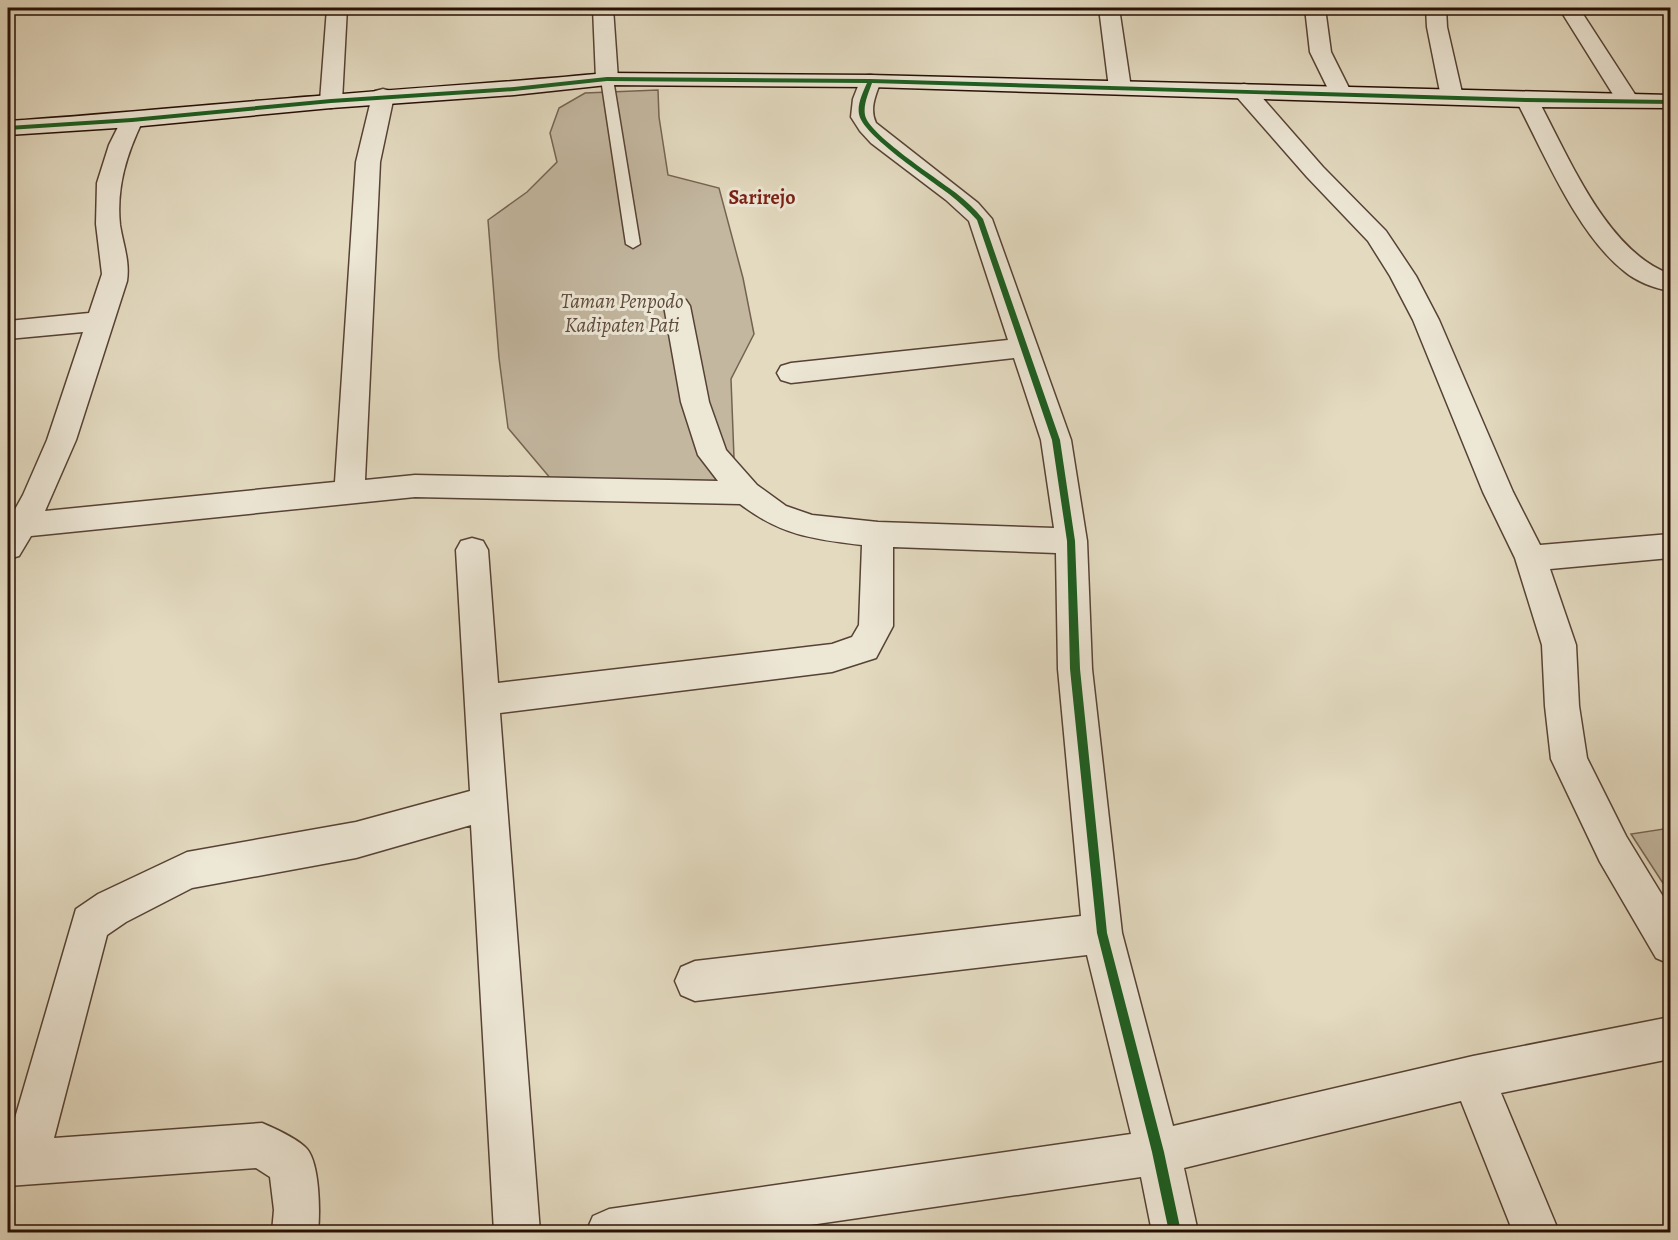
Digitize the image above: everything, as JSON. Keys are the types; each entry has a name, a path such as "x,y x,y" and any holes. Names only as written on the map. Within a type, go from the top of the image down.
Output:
{"street":[{"path":"331,100 337,8"},
{"path":"603,8 607,79"},
{"path":"1109,8 1120,88"},
{"path":"1315,8 1318,18 1318,43 1324,63 1341,94"},
{"path":"1436,8 1437,27 1452,97"},
{"path":"1569,8 1628,99"},
{"path":"8,128 132,120 331,100 514,89 607,79 870,81 1527,100 1628,99 1671,102"},
{"path":"870,81 861,114 867,125 895,150 959,197 980,219 1056,440 1071,541 1075,669 1102,933 1158,1152 1175,1233"},
{"path":"1244,91 1315,172 1377,236 1403,276 1426,320 1498,492 1531,558 1559,645 1562,706 1569,759 1613,849 1671,944"},
{"path":"349,492 368,162 383,96"},
{"path":"1527,100 1582,200 1605,235 1640,271 1671,283"},
{"path":"13,539 79,393 114,276 116,258 108,227 109,190 114,157 132,120"},
{"path":"677,306 695,402 713,454 746,493 775,514 811,527 878,534 1071,541"},
{"path":"8,330 100,321"},
{"path":"791,373 1024,347"},
{"path":"13,539 349,492 415,486 746,493"},
{"path":"482,700 832,658 864,648 876,626 878,534"},
{"path":"1531,558 1671,546"},
{"path":"472,550 517,1233"},
{"path":"295,1233 297,1210 291,1165 262,1145 16,1164 90,923 112,908 187,870 356,840 489,803"},
{"path":"695,981 1102,933"},
{"path":"609,1233 1158,1152 1473,1077 1671,1038"},
{"path":"1473,1077 1536,1233"}],"lane":[{"path":"607,79 633,244"}],"green space":[{"name":"Taman Penpodo Kadipaten Pati","path":"658,90 659,117 668,175 719,188 743,278 754,334 731,379 734,458 731,483 551,479 508,428 499,358 488,220 527,192 557,162 550,133 559,108 585,93"},
{"path":"1670,828 1670,894 1631,834"}],"cycle path":[{"path":"8,128 132,120 331,101 514,89 607,79 870,81 1670,102"},
{"path":"870,81 862,113 867,126 896,152 970,208 980,219 1056,440 1071,541 1075,669 1102,933 1158,1152 1175,1232"}],"district":[{"name":"Sarirejo","path":"762,197"}]}
